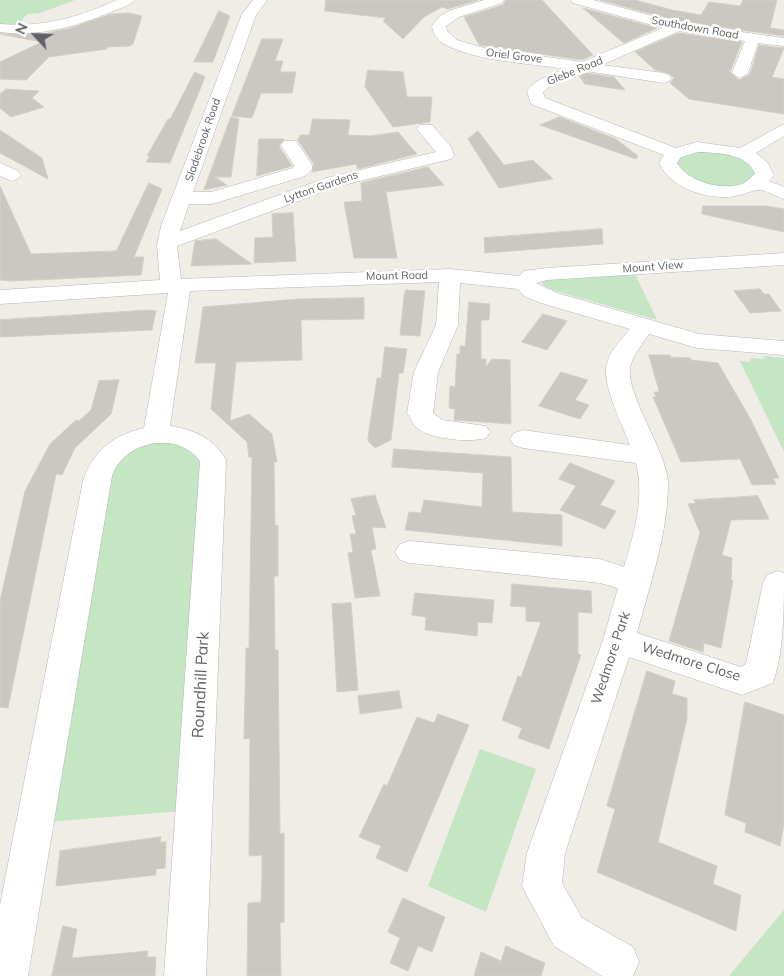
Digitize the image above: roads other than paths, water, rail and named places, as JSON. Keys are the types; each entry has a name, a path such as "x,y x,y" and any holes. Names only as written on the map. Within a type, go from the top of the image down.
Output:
{"street":[{"path":"0,28 24,31 45,29 82,18 128,0"},
{"name":"Sladebrook Road","path":"176,286 168,242 171,226 249,14 260,0"},
{"name":"Oriel Grove","path":"497,0 446,19 439,26 440,33 452,43 482,52 664,78"},
{"name":"Southdown Road","path":"578,0 677,27 784,42"},
{"path":"82,18 97,26"},
{"name":"Glebe Road","path":"674,153 537,101 535,91 543,84 677,27"},
{"path":"7,42 24,31"},
{"path":"740,74 754,38"},
{"name":"Lytton Gardens","path":"168,242 333,182 445,155 445,151 426,129"},
{"path":"742,154 784,129"},
{"path":"182,198 212,198 299,172 303,169 303,166 290,145"},
{"path":"759,184 765,176 760,165 742,154 715,148 697,147 674,153 669,158 667,165 669,170 678,178 695,186 734,191 759,184 784,193"},
{"name":"Mount View","path":"524,283 532,276 547,274 784,259"},
{"path":"450,275 447,326 426,372 420,413 425,421 436,428 477,432"},
{"name":"Mount Road","path":"0,298 250,281 450,275 524,283 532,291 549,298 697,341 784,348"},
{"path":"156,434 176,286"},
{"name":"Wedmore Park","path":"618,962 568,932 542,886 546,853 619,640 651,525 654,481 647,456 621,388 618,369 622,356 643,326"},
{"name":"Roundhill Park","path":"7,976 8,925 97,481 102,464 116,449 137,438 156,434 171,434 197,442 207,449 213,460 185,976"},
{"path":"523,438 647,456"},
{"path":"410,552 600,571 635,582"},
{"name":"Wedmore Close","path":"619,640 742,681 761,674 778,583"}]}
